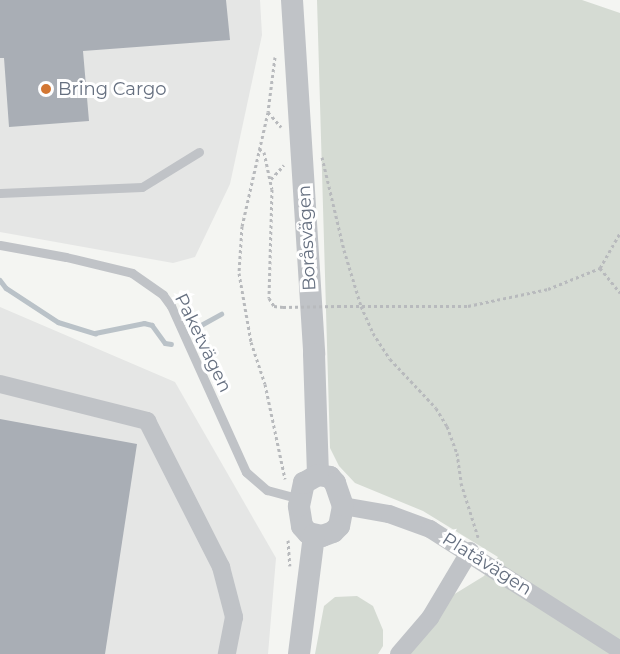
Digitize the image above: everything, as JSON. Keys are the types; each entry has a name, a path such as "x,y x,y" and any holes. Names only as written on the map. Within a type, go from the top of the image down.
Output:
{"street":[{"name":"Boråsvägen","path":"292,0 314,354 318,476"},
{"path":"0,384 147,421 221,567 234,617 227,654"},
{"path":"318,476 330,477 335,483 343,506 339,526 333,532 314,535 308,533 302,526 293,497 304,483 318,476"},
{"name":"Platåvägen","path":"343,506 401,518 430,529 477,556 620,650"},
{"path":"299,654 314,535"},
{"path":"399,654 430,618 477,556"}],"lane":[{"path":"0,193 142,187 199,152"},
{"name":"Paketvägen","path":"0,245 66,257 132,273 163,295 171,306 246,472 267,490 293,497"}],"path":[{"path":"276,50 268,112 242,226 239,273 250,342 265,384 293,497"},
{"path":"268,112 283,130"},
{"path":"259,149 264,152 271,179 268,298 274,306 468,306 548,289 600,268 620,233"},
{"path":"321,154 344,250 361,306 373,333 390,359 436,408 458,453 461,483 475,521 475,532 486,555 477,556"},
{"path":"271,179 285,164"},
{"path":"600,268 620,293"},
{"path":"287,533 289,574"}],"shaded area":[{"path":"0,0 260,0 262,35 230,184 195,257 173,263 0,232"},
{"path":"317,0 582,0 620,13 620,654 410,654 453,595 484,576 498,557 423,511 355,483 339,466 330,448"},
{"path":"0,307 175,382 276,558 268,654 0,654"},
{"path":"357,596 373,606 383,630 383,646 378,654 315,654 324,606 335,597"}],"building":[{"name":"Bring Cargo","path":"0,0 226,0 230,40 83,51 89,121 9,127 4,58 0,58"},
{"path":"0,419 137,444 105,654 0,654"}],"waterway":[{"path":"0,280 6,288 58,322 95,333 144,323 152,325 165,343 171,344"},
{"path":"201,325 221,314"}],"place":[{"name":"Bring Cargo","path":"46,89"}]}
